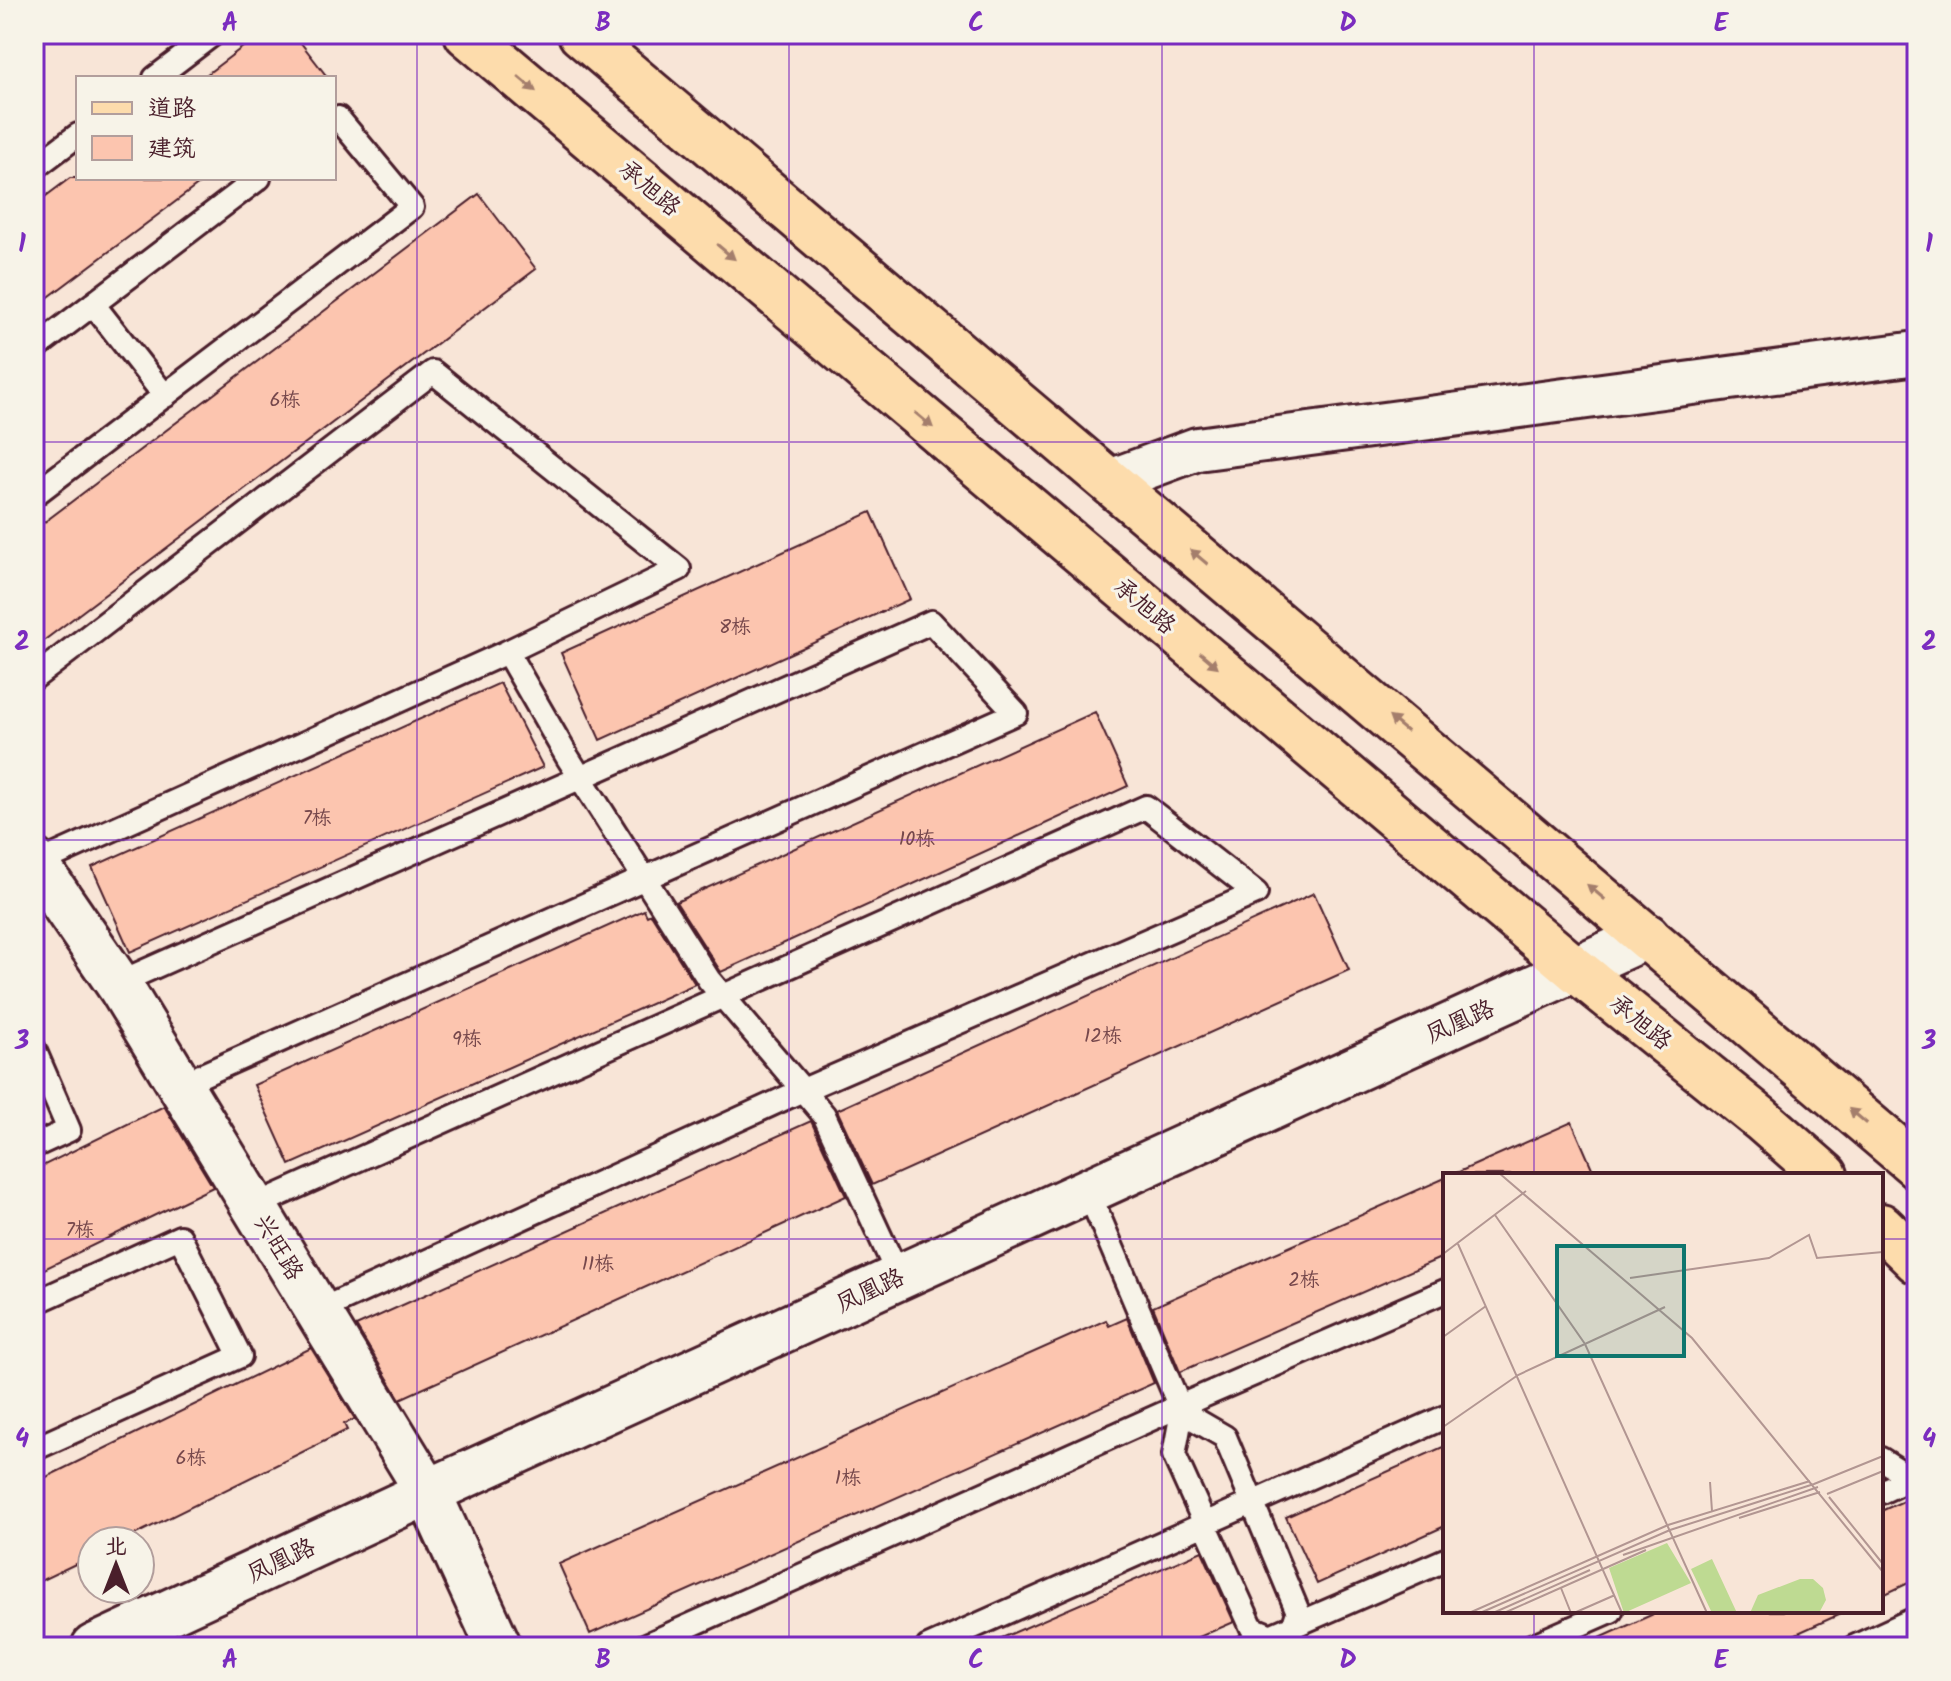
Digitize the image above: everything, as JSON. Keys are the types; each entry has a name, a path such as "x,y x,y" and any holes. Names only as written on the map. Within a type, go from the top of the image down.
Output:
{"main road":[{"name":"承旭路","path":"467,34 1575,969 1761,1119 1823,1173"},
{"path":"581,34 1917,1166"},
{"path":"1883,1228 1917,1261"}],"street":[{"path":"1110,481 1197,449 1917,353"},
{"name":"兴旺路","path":"35,862 118,983 428,1492 499,1647"},
{"name":"凤凰路","path":"94,1647 1647,936"}],"lane":[{"path":"158,76 213,34"},
{"path":"34,495 412,207 338,118 336,120"},
{"path":"34,168 76,136"},
{"path":"34,349 256,180"},
{"path":"93,304 165,396"},
{"path":"34,678 433,372 679,569 507,652 35,862"},
{"path":"118,983 931,622 1016,713 180,1085"},
{"path":"507,652 580,778 709,980 824,1115 899,1277"},
{"path":"254,1206 1146,807 1256,893 803,1090 318,1311"},
{"path":"34,1049 69,1130 34,1146"},
{"path":"1088,1191 1181,1409 1174,1455 1252,1628 1285,1638"},
{"path":"34,1303 180,1237 240,1356 34,1449"},
{"path":"642,1647 1443,1292"},
{"path":"1181,1409 1225,1437 1298,1612 1285,1638"},
{"path":"928,1647 1206,1526 1443,1418"},
{"path":"1883,1460 1911,1478 1883,1491"},
{"path":"1245,1647 1285,1638 1443,1561"},
{"path":"1529,1647 1606,1613"},
{"path":"1854,1647 1917,1618"}],"building":[{"path":"260,34 294,34 326,76 205,76"},
{"path":"70,178 204,180 34,308 34,205"},
{"path":"479,194 536,269 34,648 34,530"},
{"path":"871,512 910,599 600,740 561,653"},
{"path":"500,683 543,767 130,952 92,867"},
{"path":"1095,712 1128,786 721,972 676,902"},
{"path":"1314,893 1349,970 872,1185 837,1110"},
{"path":"644,910 647,916 651,914 695,984 290,1165 254,1085"},
{"path":"164,1106 213,1187 34,1274 34,1170"},
{"path":"811,1121 846,1196 400,1399 356,1326"},
{"path":"1572,1122 1594,1173 1457,1173"},
{"path":"1443,1179 1443,1257 1180,1372 1153,1307"},
{"path":"1127,1318 1154,1383 590,1634 559,1564 1106,1320 1109,1326"},
{"path":"311,1348 355,1419 344,1424 347,1430 154,1525 76,1525 76,1564 34,1584 34,1483"},
{"path":"1443,1447 1443,1527 1317,1584 1286,1517"},
{"path":"1917,1495 1917,1579 1883,1595 1883,1510"},
{"path":"1202,1551 1234,1622 1176,1647 981,1647"},
{"path":"1656,1613 1843,1613 1767,1647 1580,1647"}]}
